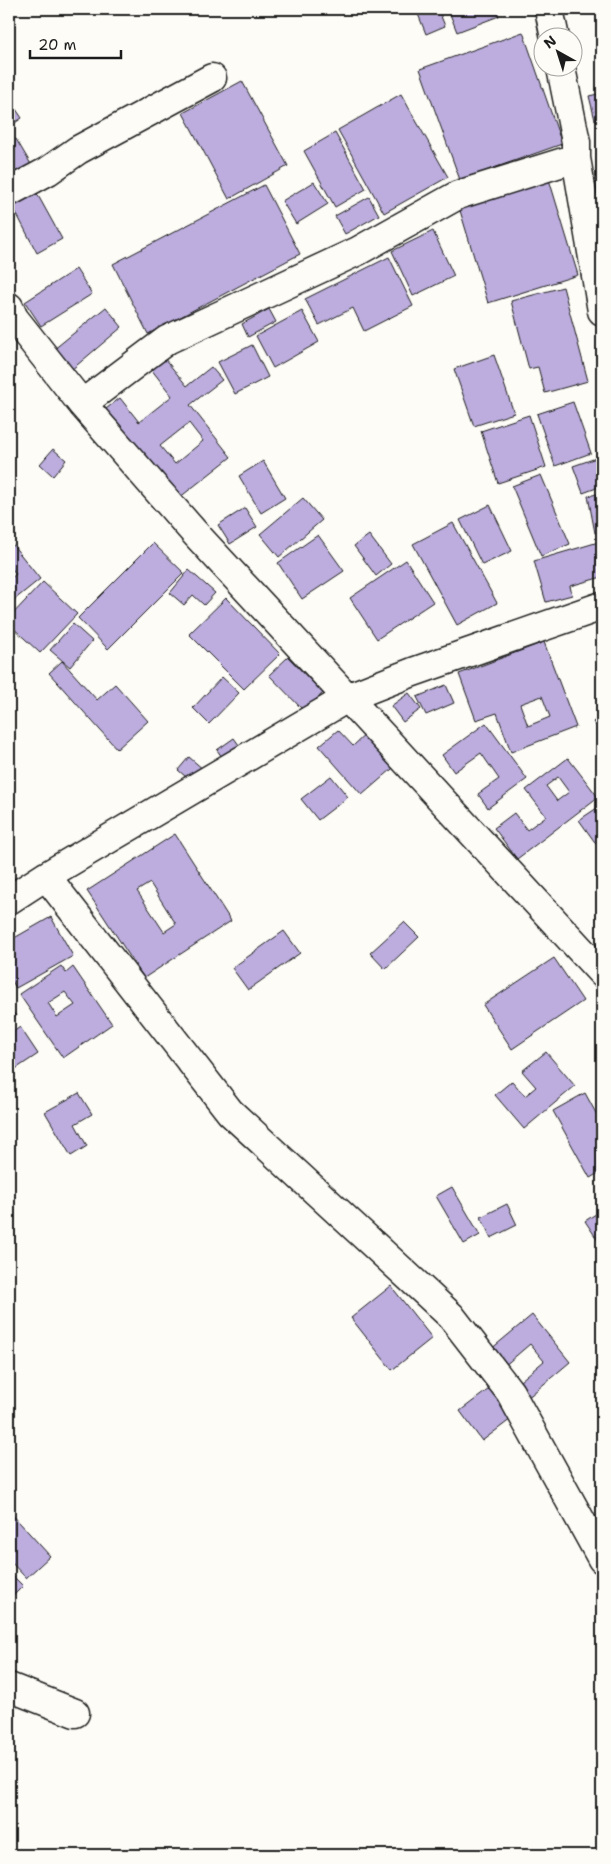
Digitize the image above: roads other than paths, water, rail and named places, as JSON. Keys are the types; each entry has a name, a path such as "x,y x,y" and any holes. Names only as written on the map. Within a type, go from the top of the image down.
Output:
{"street":[{"path":"549,9 553,28"},
{"path":"9,192 48,171 78,150 212,78"},
{"path":"563,78 576,142 576,158 602,311"},
{"path":"82,404 167,340 358,251 458,195 576,158"},
{"path":"9,307 14,318 82,404 193,530 602,973"},
{"path":"9,900 46,876 349,697 413,672 602,606"},
{"path":"46,876 230,1112 451,1316 510,1392 602,1559"},
{"path":"9,1686 75,1713"}]}
